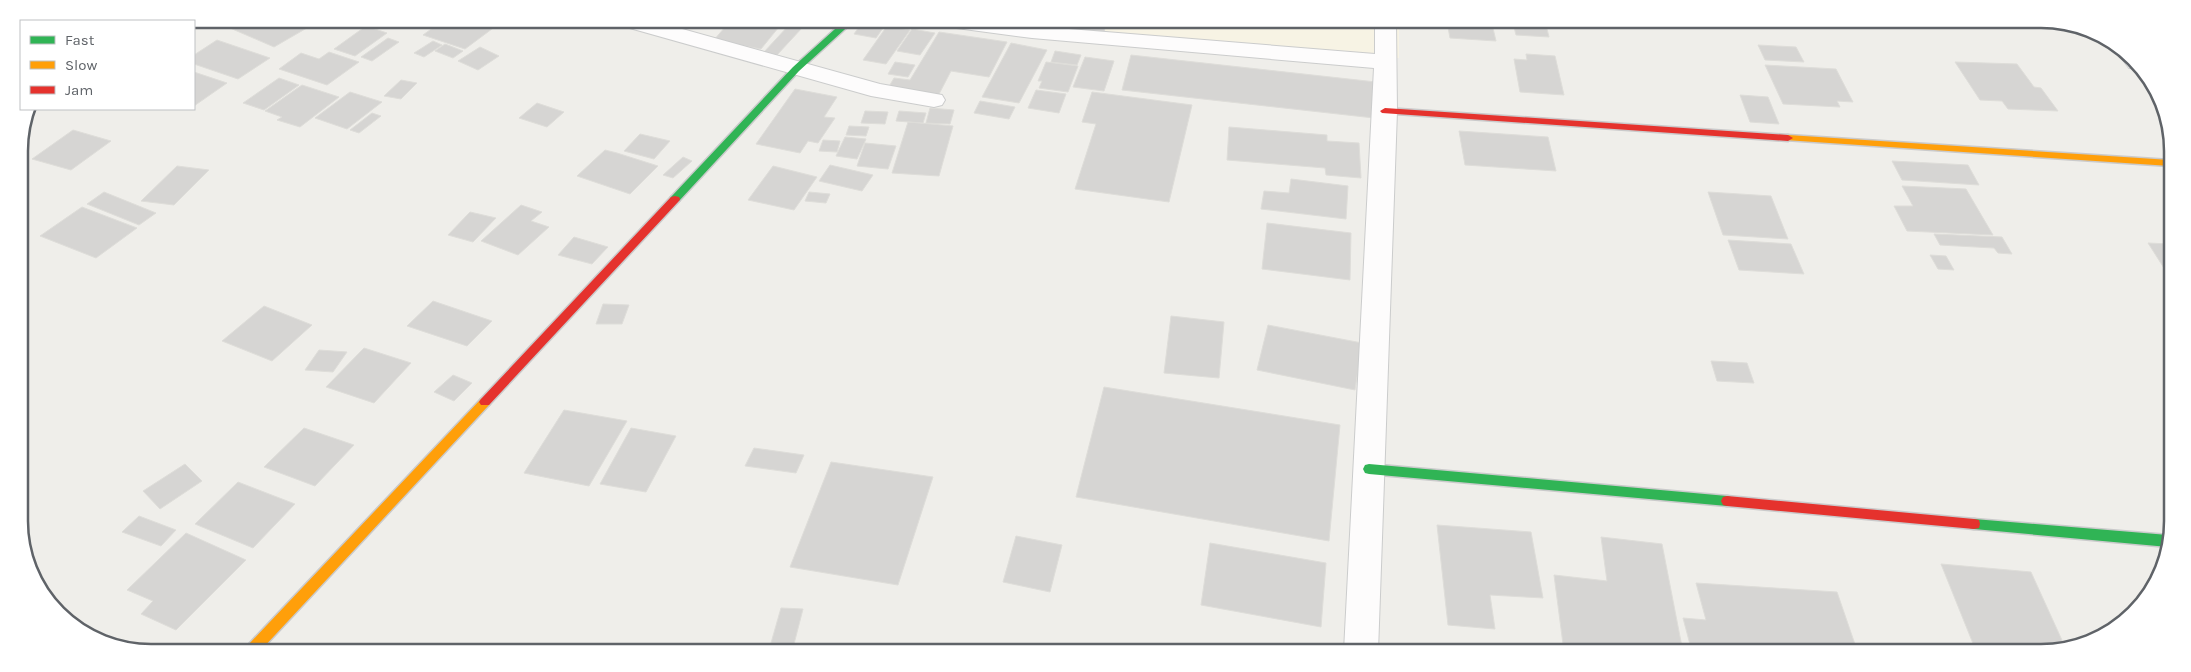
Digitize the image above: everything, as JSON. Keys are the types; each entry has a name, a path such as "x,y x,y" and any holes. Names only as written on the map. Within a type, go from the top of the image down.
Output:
{"street":[{"path":"655,28 879,91 934,100"},
{"path":"258,644 796,69 842,28"},
{"path":"1002,28 1385,62"},
{"path":"1362,644 1385,111 1386,28"},
{"path":"1385,111 2164,163"},
{"path":"1370,468 2161,541"}],"shaded area":[{"path":"1008,28 1399,28 1399,58"}],"building":[{"path":"230,28 307,28 274,47"},
{"path":"363,28 372,28 387,33 355,56 334,49"},
{"path":"433,28 493,28 465,49 423,35"},
{"path":"724,28 778,28 761,49 714,40"},
{"path":"786,28 802,28 777,55 764,52"},
{"path":"858,28 883,28 876,38 854,34"},
{"path":"886,28 910,30 886,64 863,60"},
{"path":"1071,28 1105,28 1104,33 1071,30"},
{"path":"1448,28 1493,28 1496,41 1450,38"},
{"path":"1514,28 1547,28 1549,37 1516,35"},
{"path":"912,29 935,33 920,55 897,51"},
{"path":"939,32 1007,42 989,77 951,71 937,98 887,90 894,78 910,80"},
{"path":"388,38 399,42 372,61 361,57"},
{"path":"217,40 270,58 238,79 195,64 195,54"},
{"path":"433,41 442,45 424,57 414,53"},
{"path":"1011,43 1047,50 1019,103 982,97"},
{"path":"445,44 463,51 453,58 435,51"},
{"path":"1758,45 1796,47 1804,62 1765,60"},
{"path":"480,47 499,56 478,70 458,61"},
{"path":"1055,51 1081,55 1077,65 1051,62"},
{"path":"329,52 359,62 327,85 279,69 301,53 319,59"},
{"path":"1526,54 1555,56 1564,95 1520,92 1514,59 1527,60"},
{"path":"1131,55 1376,82 1374,118 1122,90"},
{"path":"1085,57 1114,61 1104,91 1073,87"},
{"path":"895,62 915,65 908,77 888,74"},
{"path":"1046,62 1078,66 1068,92 1039,88 1042,81 1038,81"},
{"path":"1955,62 2017,64 2034,87 2041,88 2058,111 2008,109 2002,101 1980,100"},
{"path":"1765,65 1836,69 1853,102 1837,101 1840,107 1783,104"},
{"path":"195,72 227,83 195,105"},
{"path":"279,78 299,85 264,110 243,103"},
{"path":"401,80 417,83 401,99 384,96"},
{"path":"302,85 339,97 300,127 277,120 282,117 265,111"},
{"path":"795,89 837,97 824,117 835,118 818,143 808,141 800,153 756,144"},
{"path":"1036,90 1066,94 1059,113 1028,108"},
{"path":"350,92 382,102 347,129 315,118"},
{"path":"1092,92 1192,105 1169,202 1075,189 1096,124 1082,122"},
{"path":"1740,95 1768,97 1779,124 1750,122"},
{"path":"980,101 1015,107 1009,119 974,113"},
{"path":"537,103 564,112 547,127 519,118"},
{"path":"930,108 954,110 950,124 926,123"},
{"path":"865,111 888,112 885,124 861,123"},
{"path":"899,111 926,113 923,123 896,121"},
{"path":"372,113 381,116 359,133 350,130"},
{"path":"908,122 953,126 939,176 892,173"},
{"path":"849,126 869,127 866,136 846,135"},
{"path":"1229,127 1327,135 1327,141 1359,143 1361,178 1326,175 1325,168 1227,160"},
{"path":"73,130 111,141 71,170 32,159"},
{"path":"1459,131 1548,137 1556,171 1465,165"},
{"path":"640,134 670,141 654,159 624,151"},
{"path":"845,137 866,139 857,159 836,156"},
{"path":"823,140 840,141 837,152 819,151"},
{"path":"865,143 896,146 888,169 857,166"},
{"path":"605,150 658,166 630,194 577,176"},
{"path":"683,157 692,161 673,178 663,175"},
{"path":"1892,161 1968,165 1979,185 1902,180"},
{"path":"830,165 873,175 862,191 819,181"},
{"path":"177,166 209,170 174,205 141,201"},
{"path":"773,166 817,177 794,210 748,200"},
{"path":"1291,179 1348,186 1346,219 1261,209 1264,191 1289,193"},
{"path":"1902,186 1966,189 1993,235 1907,231 1894,206 1913,206"},
{"path":"104,192 156,213 139,225 87,204"},
{"path":"809,192 830,194 826,203 805,201"},
{"path":"1708,192 1771,196 1788,239 1723,235"},
{"path":"521,205 542,212 531,221 549,227 518,255 481,241"},
{"path":"82,207 137,228 96,258 40,236"},
{"path":"470,212 496,218 473,242 448,235"},
{"path":"1267,223 1351,233 1350,280 1262,269"},
{"path":"1934,234 2002,237 2012,254 1998,253 1994,248 1940,245"},
{"path":"574,237 608,247 592,264 558,255"},
{"path":"1728,240 1791,244 1804,274 1739,270"},
{"path":"2148,243 2164,244 2164,268"},
{"path":"1930,255 1946,256 1954,270 1938,269"},
{"path":"433,301 492,321 467,346 407,326"},
{"path":"603,304 629,305 622,324 596,324"},
{"path":"264,306 312,325 272,361 222,341"},
{"path":"1171,316 1224,322 1219,378 1164,373"},
{"path":"1268,325 1362,343 1355,390 1257,370"},
{"path":"364,348 411,363 374,403 326,387"},
{"path":"319,350 347,352 333,372 305,370"},
{"path":"1711,361 1747,363 1754,383 1717,381"},
{"path":"453,375 472,383 454,401 434,392"},
{"path":"1104,387 1340,425 1329,541 1076,497"},
{"path":"564,410 627,421 589,486 524,473"},
{"path":"304,428 354,445 315,486 264,467"},
{"path":"631,428 676,436 646,492 600,484"},
{"path":"754,448 804,455 796,473 745,466"},
{"path":"831,462 933,477 898,585 790,567"},
{"path":"185,464 202,481 160,509 143,491"},
{"path":"238,482 295,504 253,548 195,524"},
{"path":"139,516 176,530 161,546 122,532"},
{"path":"1437,525 1531,532 1543,598 1490,595 1495,629 1448,625"},
{"path":"186,533 246,560 176,630 141,614 153,601 127,590"},
{"path":"1016,536 1062,545 1050,592 1003,582"},
{"path":"1601,537 1662,544 1681,644 1563,644 1554,575 1607,581"},
{"path":"1210,543 1326,563 1321,627 1201,605"},
{"path":"1941,564 2031,572 2063,642 2048,644 1973,644"},
{"path":"1696,583 1837,592 1855,644 1690,644 1683,618 1706,620"},
{"path":"781,608 803,609 794,644 771,643"}],"traffic: fast":[{"path":"675,199 796,69 842,28"},
{"path":"1369,469 1727,501"},
{"path":"1974,524 2161,540"}],"traffic: slow":[{"path":"1788,138 2164,163"},
{"path":"258,644 485,402"}],"traffic: jam":[{"path":"1385,111 1788,138"},
{"path":"485,402 675,199"},
{"path":"1727,501 1974,524"}]}
